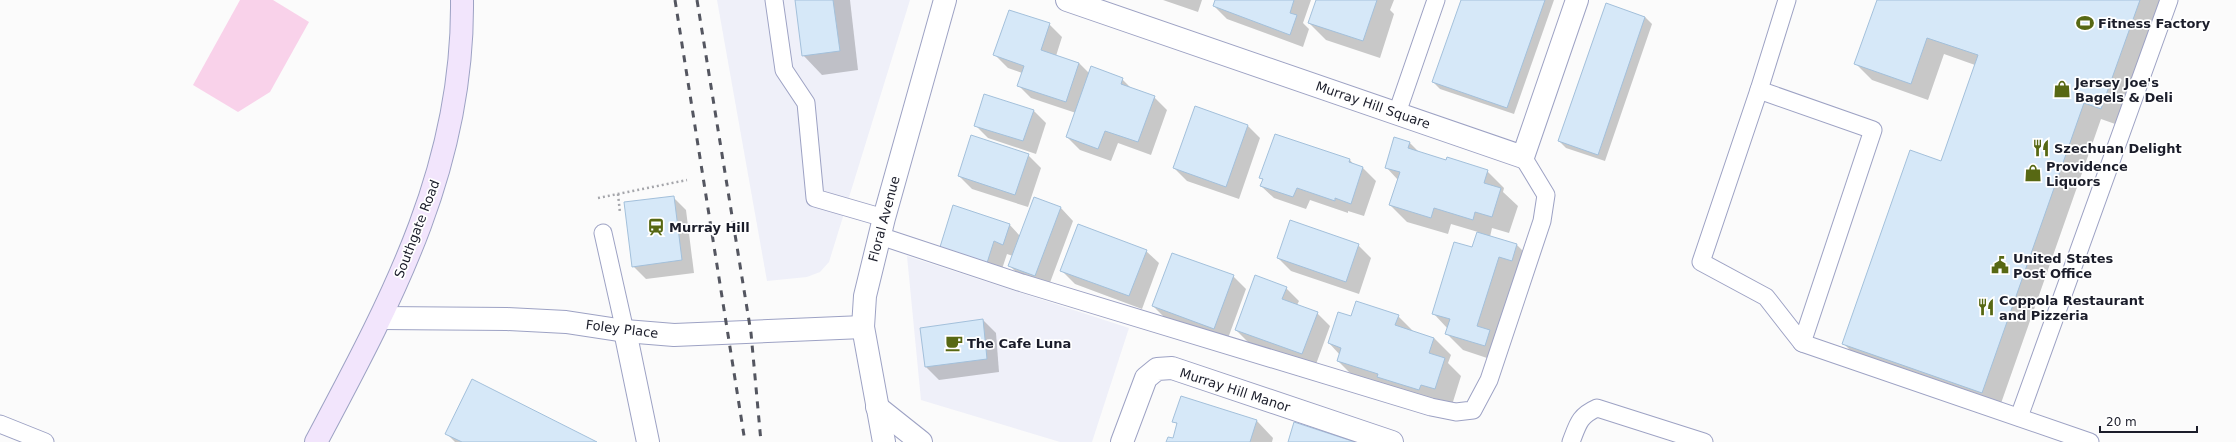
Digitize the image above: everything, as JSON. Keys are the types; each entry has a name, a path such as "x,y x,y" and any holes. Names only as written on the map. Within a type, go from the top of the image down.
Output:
{"street":[{"name":"Southgate Road","path":"316,442 382,318 436,182 449,134 458,83 462,0"},
{"name":"Floral Avenue","path":"884,442 863,327 865,296 882,227 945,0"},
{"name":"Murray Hill Square","path":"1067,0 1523,157"},
{"path":"1523,157 1577,0"},
{"name":"Foley Place","path":"382,318 507,319 566,322 625,331 674,335 863,327"},
{"path":"625,331 648,442"},
{"name":"Murray Hill Manor","path":"1122,442 1146,378 1158,369 1172,368 1392,442"},
{"path":"877,407 921,442"}],"lane":[{"path":"774,0 784,70 806,103 814,198 1022,283 1430,407 1456,412 1473,410 1489,380 1542,221 1546,195 1523,157"},
{"path":"1397,113 1436,0"},
{"path":"1787,0 1759,90 1701,262 1766,297 1802,343 2090,442"},
{"path":"2019,417 2169,0"},
{"path":"1759,90 1873,130 1802,343"},
{"path":"603,233 625,331"},
{"path":"1571,442 1585,413 1598,408 1704,442"},
{"path":"0,424 45,442"}],"path":[{"path":"598,198 687,180"},
{"path":"678,226 693,224"}],"shaded area":[{"path":"240,0 273,0 309,22 270,92 238,112 193,85"},
{"path":"717,0 910,0 829,262 820,272 807,277 767,281"},
{"path":"907,256 1129,328 1092,442 1060,442 921,400"}],"building":[{"path":"795,0 833,0 840,51 802,56"},
{"path":"1215,0 1294,0 1290,13 1297,15 1290,35 1213,6"},
{"path":"1316,0 1377,0 1363,41 1308,23"},
{"path":"1461,0 1545,0 1507,108 1432,82"},
{"path":"1877,0 2140,0 2101,109 2084,103 1982,393 1842,344 1910,150 1941,161 1978,55 1927,38 1911,84 1854,64"},
{"path":"1606,3 1645,17 1598,155 1558,141"},
{"path":"1009,10 1050,23 1041,50 1079,63 1066,102 1017,86 1024,66 993,55"},
{"path":"1091,66 1123,78 1121,84 1155,96 1138,142 1105,131 1098,149 1066,137"},
{"path":"984,94 1034,110 1023,141 974,126"},
{"path":"1195,106 1248,125 1226,187 1173,168"},
{"path":"1275,134 1350,159 1349,162 1363,167 1351,204 1335,198 1335,201 1297,188 1293,197 1260,186 1263,179 1259,178"},
{"path":"971,135 1029,154 1015,195 958,176"},
{"path":"1394,137 1410,142 1408,148 1446,160 1447,157 1488,170 1484,183 1501,188 1492,217 1475,212 1473,220 1434,208 1431,218 1389,205 1400,172 1385,168"},
{"path":"674,196 682,260 632,267 624,202"},
{"path":"1034,197 1061,207 1035,276 1008,266"},
{"path":"953,205 1010,224 1003,245 994,241 987,263 940,247"},
{"path":"1290,220 1359,244 1346,282 1277,258"},
{"path":"1078,224 1147,250 1129,296 1060,271"},
{"path":"1477,232 1517,244 1512,261 1499,257 1477,326 1490,330 1485,346 1445,334 1450,319 1432,314 1454,242 1472,247"},
{"path":"1172,253 1234,275 1214,329 1152,306"},
{"path":"1255,275 1287,287 1282,299 1318,312 1302,354 1235,330"},
{"path":"1356,301 1399,315 1395,325 1434,338 1429,353 1445,358 1435,389 1421,385 1419,390 1377,377 1378,374 1337,361 1341,348 1328,343 1338,312 1351,316"},
{"name":"The Cafe Luna","path":"983,319 987,359 925,367 920,328"},
{"path":"472,379 597,442 462,442 445,434"},
{"path":"1181,396 1257,420 1250,442 1166,442 1168,437 1173,438 1177,423 1172,422"},
{"path":"1294,422 1355,442 1288,442"}],"railway":[{"path":"675,0 745,442"},
{"path":"697,0 751,333 761,442"}],"place":[{"name":"Fitness Factory","path":"2085,23"},
{"name":"Jersey Joe's Bagels & Deli","path":"2062,89"},
{"name":"Szechuan Delight","path":"2041,148"},
{"name":"Providence Liquors","path":"2033,173"},
{"name":"Murray Hill","path":"656,227"},
{"name":"United States Post Office","path":"2000,265"},
{"name":"Coppola Restaurant and Pizzeria","path":"1986,307"},
{"name":"The Cafe Luna","path":"954,343"}]}
